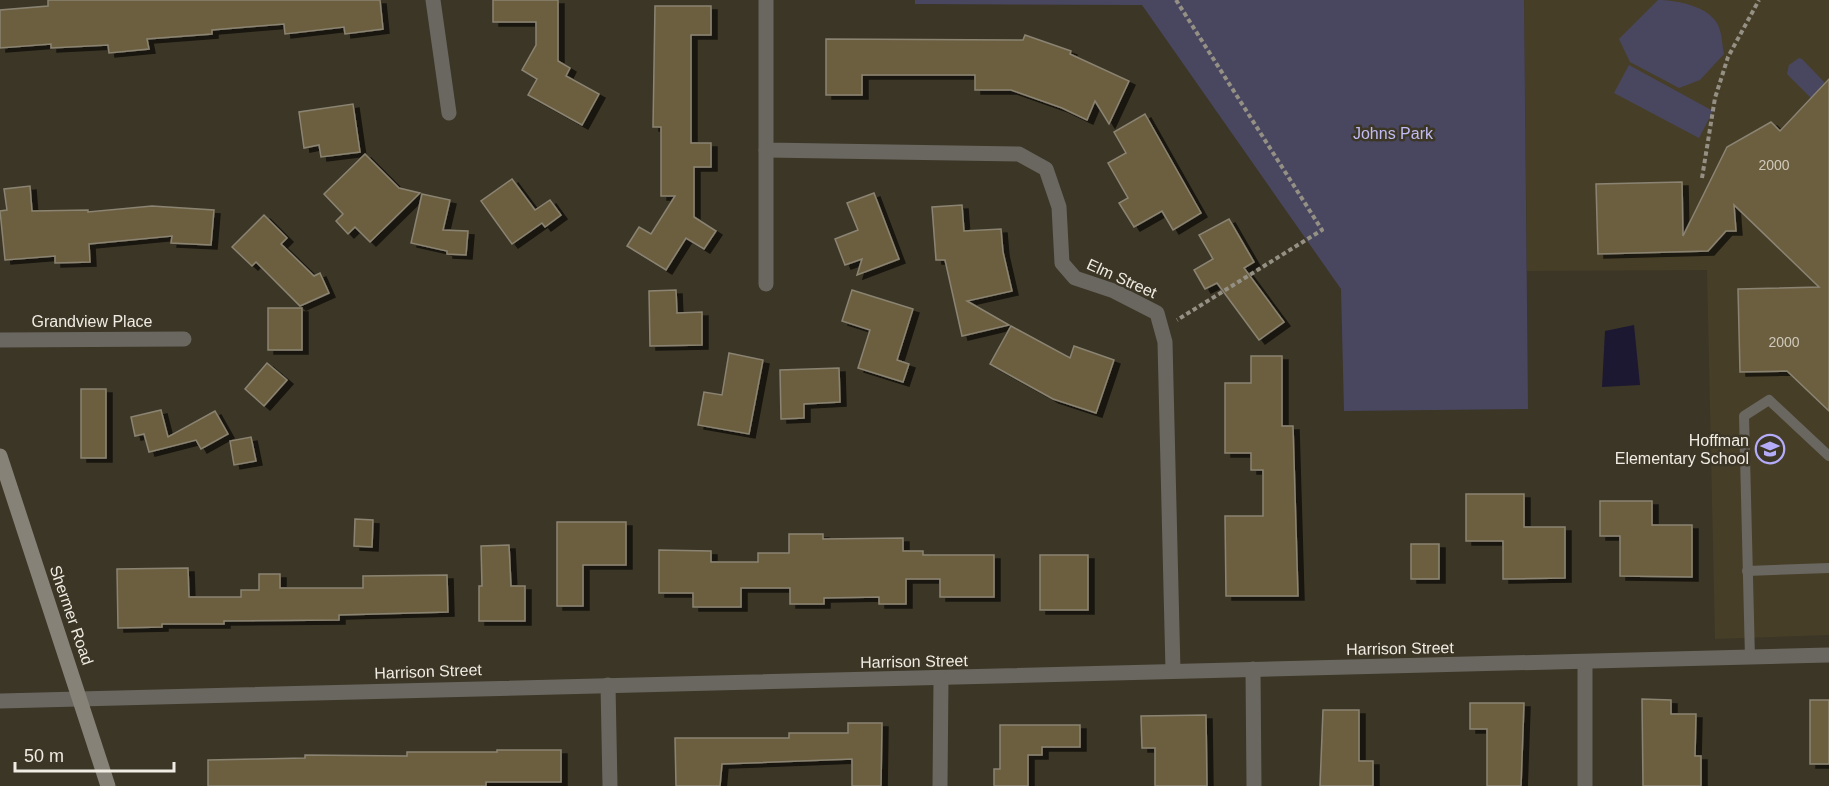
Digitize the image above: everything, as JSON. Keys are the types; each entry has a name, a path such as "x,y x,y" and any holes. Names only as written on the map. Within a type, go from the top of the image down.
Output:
{"main road":[{"name":"Shermer Road","path":"0,456 108,786"}],"street":[{"path":"433,0 448,113"},
{"path":"766,0 766,284"},
{"name":"Elm Street","path":"766,150 1019,154 1047,169 1059,207 1062,263 1075,278 1114,291 1157,313 1162,330 1165,342 1173,671"},
{"name":"Grandview Place","path":"0,339 184,339"},
{"name":"Harrison Street","path":"0,701 1829,655"},
{"path":"1585,662 1585,786"},
{"path":"1253,669 1254,786"},
{"path":"940,786 941,679"},
{"path":"608,684 610,786"}],"lane":[{"path":"1750,658 1744,416 1769,400 1829,456"},
{"path":"1747,571 1829,568"}],"path":[{"path":"1162,330 1322,230 1176,0"},
{"path":"1702,178 1715,98 1728,57 1760,0"}],"shaded area":[{"name":"Hoffman Elementary School","path":"1524,0 1829,0 1829,635 1715,639 1707,270 1527,271"},
{"path":"1634,325 1640,385 1602,387 1605,331"}],"green space":[{"name":"Johns Park","path":"915,0 1524,0 1528,409 1344,411 1341,289 1142,5 915,4"},
{"path":"1658,0 1674,1 1700,9 1714,18 1720,32 1724,54 1700,80 1679,88 1630,62 1619,39"},
{"path":"1799,58 1825,83 1811,98 1787,74 1789,65"},
{"path":"1629,65 1713,111 1699,138 1614,93"}],"building":[{"path":"48,0 380,0 383,29 345,34 344,27 285,34 284,24 212,30 212,34 147,39 149,49 109,53 108,45 51,48 51,44 0,48 0,10 48,6"},
{"path":"493,0 558,0 558,61 570,68 566,76 599,94 582,125 528,95 537,79 522,70 536,45 536,22 493,22"},
{"path":"655,6 711,6 711,35 691,35 691,143 711,143 711,167 694,167 694,217 716,231 704,249 686,238 666,270 627,246 639,227 651,234 675,196 661,196 661,127 653,127"},
{"path":"1025,35 1071,51 1070,54 1129,81 1109,124 1095,101 1087,120 1062,108 1011,90 975,90 975,75 862,75 862,95 826,95 826,39 1023,40"},
{"path":"1829,79 1829,411 1787,371 1740,372 1738,289 1819,287 1734,205 1736,231 1726,231 1708,251 1598,254 1596,184 1682,182 1683,236 1727,147 1771,122 1780,131"},
{"path":"353,104 360,152 321,157 319,145 304,148 299,112"},
{"path":"1145,114 1201,213 1173,230 1162,211 1134,227 1119,203 1128,198 1108,163 1126,153 1114,132"},
{"path":"365,154 399,188 420,193 370,242 355,227 348,234 336,221 343,214 324,194"},
{"path":"512,179 535,210 550,200 561,215 545,227 542,223 512,244 481,201"},
{"path":"30,186 32,211 88,210 88,212 152,206 214,210 211,245 171,243 172,236 89,244 90,262 55,263 55,256 5,260 0,211 7,210 4,189"},
{"path":"874,193 899,259 857,275 862,259 845,265 835,239 858,230 847,203"},
{"path":"422,194 450,200 443,230 468,231 466,255 447,254 447,251 411,243"},
{"path":"962,205 964,231 1001,229 1003,252 1012,291 967,301 1009,325 962,336 945,260 936,260 932,207"},
{"path":"264,215 287,238 281,244 314,276 320,273 329,293 300,306 256,262 252,266 232,247"},
{"path":"1229,219 1254,262 1244,268 1284,322 1259,340 1217,283 1205,289 1194,270 1213,259 1199,235"},
{"path":"676,290 677,313 702,312 702,345 650,346 649,291"},
{"path":"852,290 913,309 897,360 909,364 903,382 858,368 870,330 842,321"},
{"path":"268,308 302,308 302,350 268,350"},
{"path":"1011,326 1070,358 1074,346 1114,360 1096,413 1053,399 990,364"},
{"path":"729,353 763,360 749,434 698,425 704,392 722,395"},
{"path":"1251,356 1282,356 1282,426 1293,426 1298,596 1226,596 1225,516 1263,516 1263,470 1251,470 1251,453 1225,453 1225,383 1251,383"},
{"path":"267,363 287,380 264,406 245,389"},
{"path":"839,368 840,402 804,404 804,418 781,419 780,370"},
{"path":"81,389 106,389 106,458 81,458"},
{"path":"161,410 168,437 215,411 228,434 201,449 196,440 149,452 144,434 135,436 131,417"},
{"path":"251,437 256,461 234,465 230,441"},
{"path":"1466,494 1524,494 1524,527 1565,527 1565,578 1503,579 1503,541 1466,541"},
{"path":"1600,501 1652,501 1652,525 1692,525 1692,577 1620,576 1620,536 1600,536"},
{"path":"355,519 373,520 372,547 354,546"},
{"path":"557,522 626,522 626,565 583,565 583,606 557,606"},
{"path":"789,534 823,534 823,539 903,538 903,551 923,551 923,555 994,555 994,597 940,597 940,579 906,579 906,604 879,604 879,597 824,598 824,604 790,604 790,588 741,588 741,607 693,607 693,593 659,593 659,550 711,551 711,562 758,562 758,553 789,553"},
{"path":"1411,544 1439,544 1439,579 1411,579"},
{"path":"509,545 511,586 525,586 525,621 479,621 479,586 482,586 481,546"},
{"path":"1040,555 1088,555 1088,610 1040,610"},
{"path":"188,568 189,597 241,597 241,590 259,590 259,574 280,574 280,588 363,588 363,576 447,575 448,612 339,615 339,620 224,621 224,624 162,624 162,627 118,628 117,569"},
{"path":"1642,699 1671,700 1671,714 1696,714 1695,756 1701,756 1701,786 1643,786"},
{"path":"1810,700 1829,700 1829,764 1810,764"},
{"path":"1470,703 1524,703 1521,786 1487,786 1487,729 1470,729"},
{"path":"1323,710 1359,710 1359,761 1373,761 1373,786 1320,786"},
{"path":"1206,715 1207,786 1155,786 1155,748 1142,748 1141,716"},
{"path":"848,723 882,723 881,786 852,786 852,759 722,764 720,786 676,786 675,738 789,738 789,733 848,733"},
{"path":"1000,725 1080,725 1080,747 1042,747 1042,755 1028,755 1028,786 994,786 994,769 1000,769"},
{"path":"497,750 561,750 561,782 486,782 486,786 208,786 208,760 305,758 305,755 407,756 407,752 497,752"}],"place":[{"name":"Hoffman Elementary School","path":"1770,449"}]}
